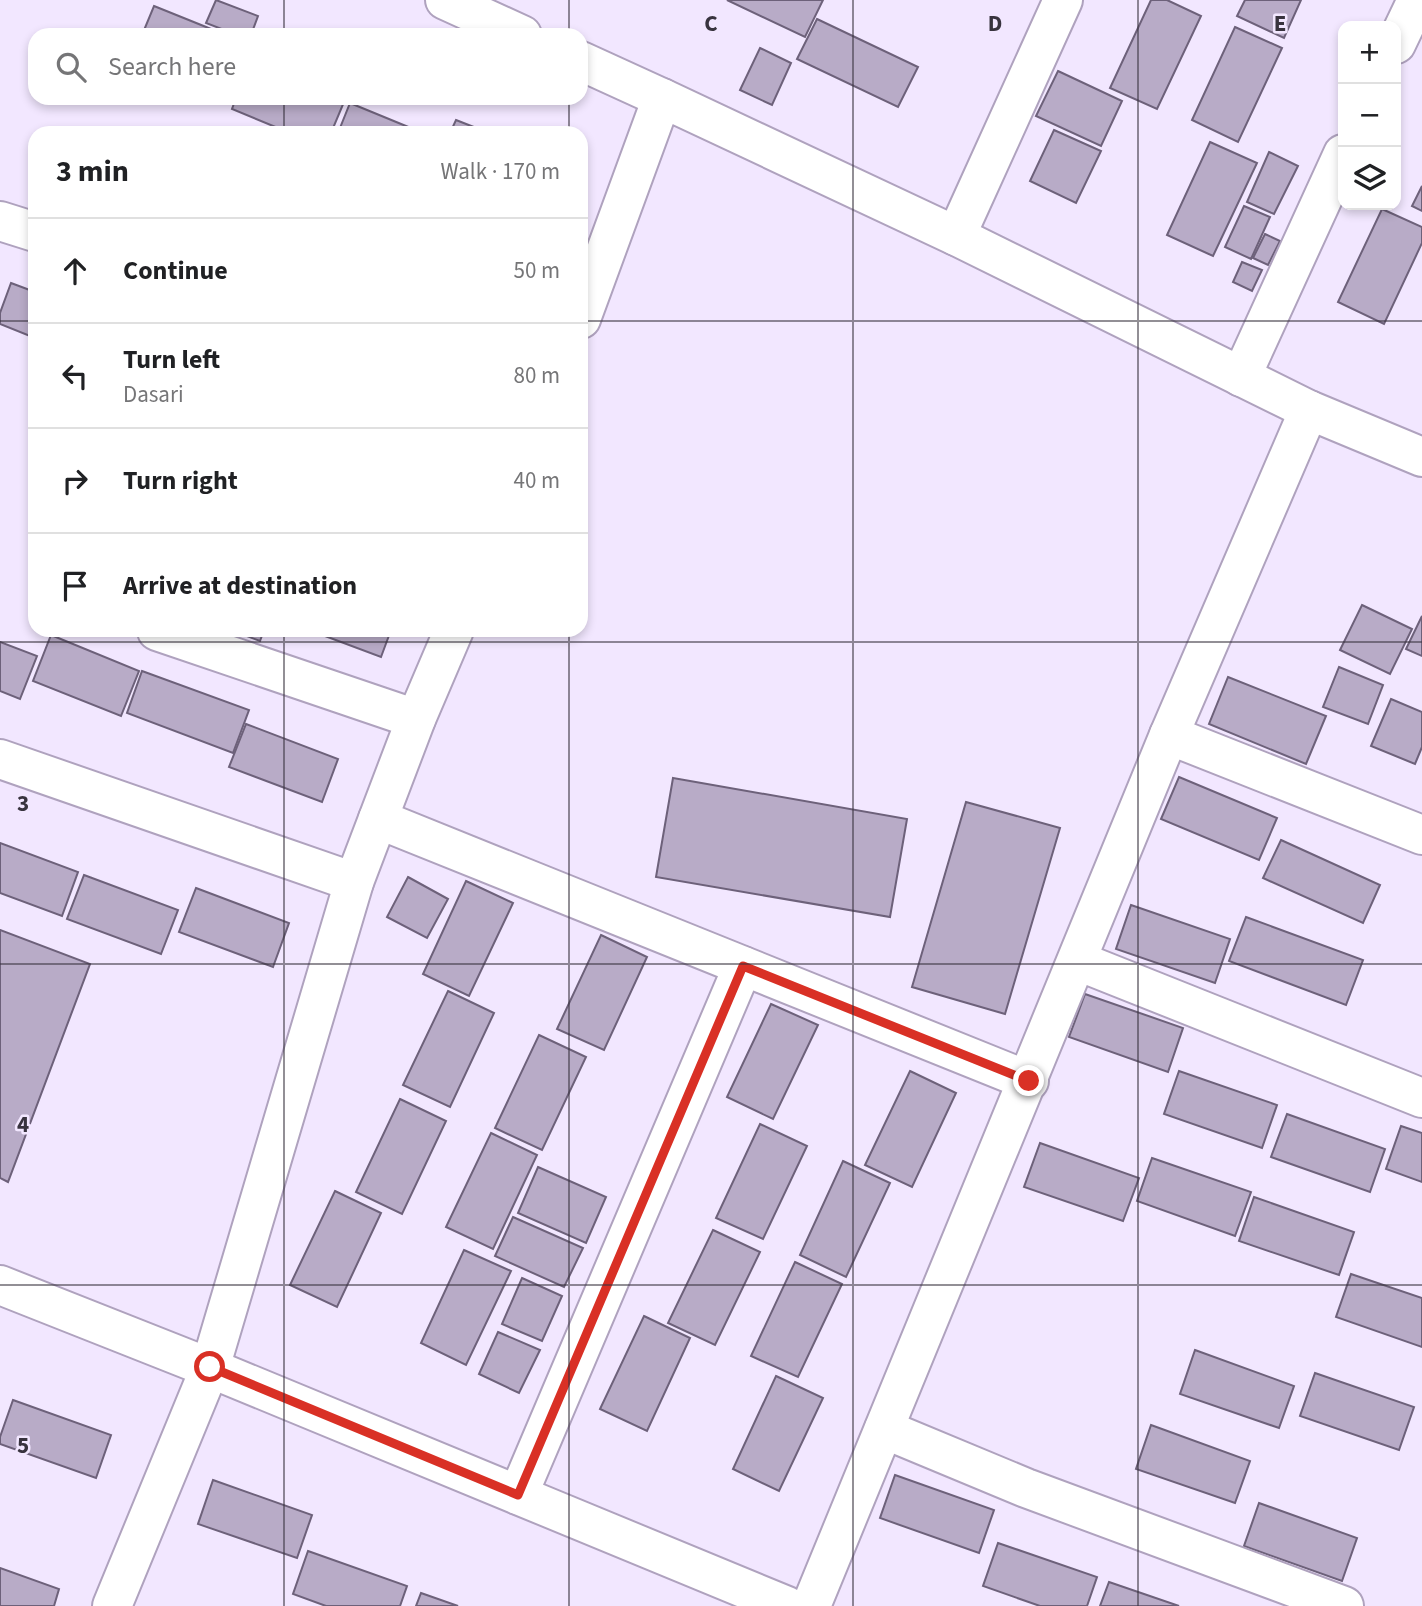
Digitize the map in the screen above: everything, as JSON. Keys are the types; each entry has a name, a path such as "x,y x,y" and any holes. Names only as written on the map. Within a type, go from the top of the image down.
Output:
{"street":[{"path":"445,0 507,28"},
{"path":"956,236 1063,0"},
{"path":"1401,34 1417,0"},
{"path":"588,64 956,236 1309,410 1422,457"},
{"path":"588,300 662,98"},
{"path":"1241,377 1338,165"},
{"path":"0,220 28,230"},
{"path":"811,1606 1169,735 1309,410"},
{"path":"175,637 416,719"},
{"path":"112,1606 210,1367 354,881 416,719 451,637"},
{"path":"1169,735 1422,835"},
{"path":"0,759 354,881"},
{"path":"377,819 1029,1081"},
{"path":"1078,961 1422,1098"},
{"path":"518,1495 743,966"},
{"path":"0,1285 210,1367 787,1606"},
{"path":"884,1429 1026,1488 1345,1606"}],"building":[{"path":"216,0 258,16 254,28 219,28 206,23"},
{"path":"727,0 823,0 805,37"},
{"path":"1151,0 1167,0 1201,16 1157,109 1110,88"},
{"path":"1245,0 1301,0 1284,38 1237,16"},
{"path":"154,6 209,28 145,28"},
{"path":"817,19 918,67 898,107 797,59"},
{"path":"1235,27 1282,48 1238,142 1192,120"},
{"path":"760,48 791,63 772,105 740,90"},
{"path":"1058,71 1122,101 1101,146 1036,116"},
{"path":"233,105 343,105 334,126 273,126 232,109"},
{"path":"349,105 355,105 406,126 341,126"},
{"path":"456,120 471,126 453,126"},
{"path":"1054,130 1101,151 1076,203 1030,181"},
{"path":"1210,142 1257,163 1213,256 1167,235"},
{"path":"1269,152 1298,166 1274,214 1247,202"},
{"path":"1422,186 1422,211 1412,206"},
{"path":"1244,206 1270,217 1251,259 1225,247"},
{"path":"1382,210 1422,227 1422,243 1384,324 1338,302"},
{"path":"1265,234 1280,241 1268,265 1253,258"},
{"path":"1242,262 1262,270 1252,291 1233,282"},
{"path":"11,283 28,289 28,335 0,324 0,313"},
{"path":"1362,605 1412,629 1390,674 1340,650"},
{"path":"1422,616 1422,656 1406,649"},
{"path":"50,637 139,671 121,716 33,681"},
{"path":"328,637 388,637 381,657"},
{"path":"0,642 37,656 20,699 0,691"},
{"path":"1339,667 1383,685 1368,724 1323,707"},
{"path":"142,671 249,710 233,753 127,713"},
{"path":"1228,677 1326,716 1306,764 1209,724"},
{"path":"1391,699 1422,712 1422,747 1415,764 1371,746"},
{"path":"246,724 338,759 322,802 229,767"},
{"path":"1179,777 1277,818 1259,860 1161,819"},
{"path":"673,778 907,819 890,917 656,877"},
{"path":"966,802 1060,828 1005,1014 912,987"},
{"path":"1281,840 1380,885 1363,923 1263,878"},
{"path":"0,843 78,872 62,916 0,893"},
{"path":"84,875 178,910 161,954 67,919"},
{"path":"408,877 448,899 427,938 387,917"},
{"path":"466,881 513,903 469,996 423,974"},
{"path":"196,888 289,923 273,967 179,932"},
{"path":"1131,905 1230,939 1215,983 1116,949"},
{"path":"1246,917 1363,960 1346,1005 1229,961"},
{"path":"0,930 90,964 8,1182 0,1178"},
{"path":"601,935 647,957 604,1050 557,1029"},
{"path":"448,991 494,1013 450,1107 403,1085"},
{"path":"1085,994 1183,1028 1168,1072 1069,1037"},
{"path":"771,1004 818,1025 773,1119 727,1097"},
{"path":"539,1035 586,1057 542,1150 495,1128"},
{"path":"910,1071 956,1093 912,1187 865,1165"},
{"path":"1179,1071 1277,1105 1262,1148 1164,1114"},
{"path":"400,1099 446,1121 402,1214 356,1192"},
{"path":"1287,1114 1385,1149 1370,1192 1271,1157"},
{"path":"760,1124 807,1146 763,1239 716,1218"},
{"path":"1401,1126 1422,1133 1422,1182 1386,1169"},
{"path":"491,1133 537,1155 493,1249 446,1227"},
{"path":"1040,1143 1139,1178 1123,1221 1024,1187"},
{"path":"1152,1158 1251,1192 1235,1236 1137,1201"},
{"path":"843,1161 890,1183 846,1277 800,1255"},
{"path":"538,1167 606,1197 586,1243 518,1213"},
{"path":"335,1191 381,1213 337,1307 290,1285"},
{"path":"1254,1197 1354,1232 1339,1275 1239,1241"},
{"path":"513,1217 583,1248 564,1287 495,1256"},
{"path":"713,1230 760,1252 715,1345 668,1323"},
{"path":"464,1250 511,1271 466,1365 421,1343"},
{"path":"795,1262 842,1284 798,1377 751,1356"},
{"path":"1351,1274 1422,1298 1422,1347 1336,1317"},
{"path":"522,1278 562,1296 542,1341 502,1324"},
{"path":"644,1316 690,1338 647,1431 600,1409"},
{"path":"498,1332 540,1350 519,1393 479,1374"},
{"path":"1195,1350 1294,1386 1279,1428 1180,1394"},
{"path":"1315,1373 1414,1407 1399,1450 1300,1416"},
{"path":"776,1376 823,1398 779,1491 733,1469"},
{"path":"13,1400 111,1435 96,1478 0,1444"},
{"path":"1151,1425 1250,1461 1235,1503 1136,1469"},
{"path":"895,1475 994,1510 979,1553 880,1518"},
{"path":"213,1480 312,1515 297,1558 198,1524"},
{"path":"1259,1503 1357,1538 1342,1581 1244,1546"},
{"path":"998,1543 1097,1577 1087,1606 1040,1606 983,1586"},
{"path":"308,1551 407,1586 400,1606 326,1606 293,1594"},
{"path":"0,1568 59,1589 54,1606 0,1606"},
{"path":"1109,1582 1179,1606 1100,1606"},
{"path":"421,1593 458,1606 416,1606"}],"route":[{"path":"210,1367 518,1495 743,966 1029,1081"}]}
